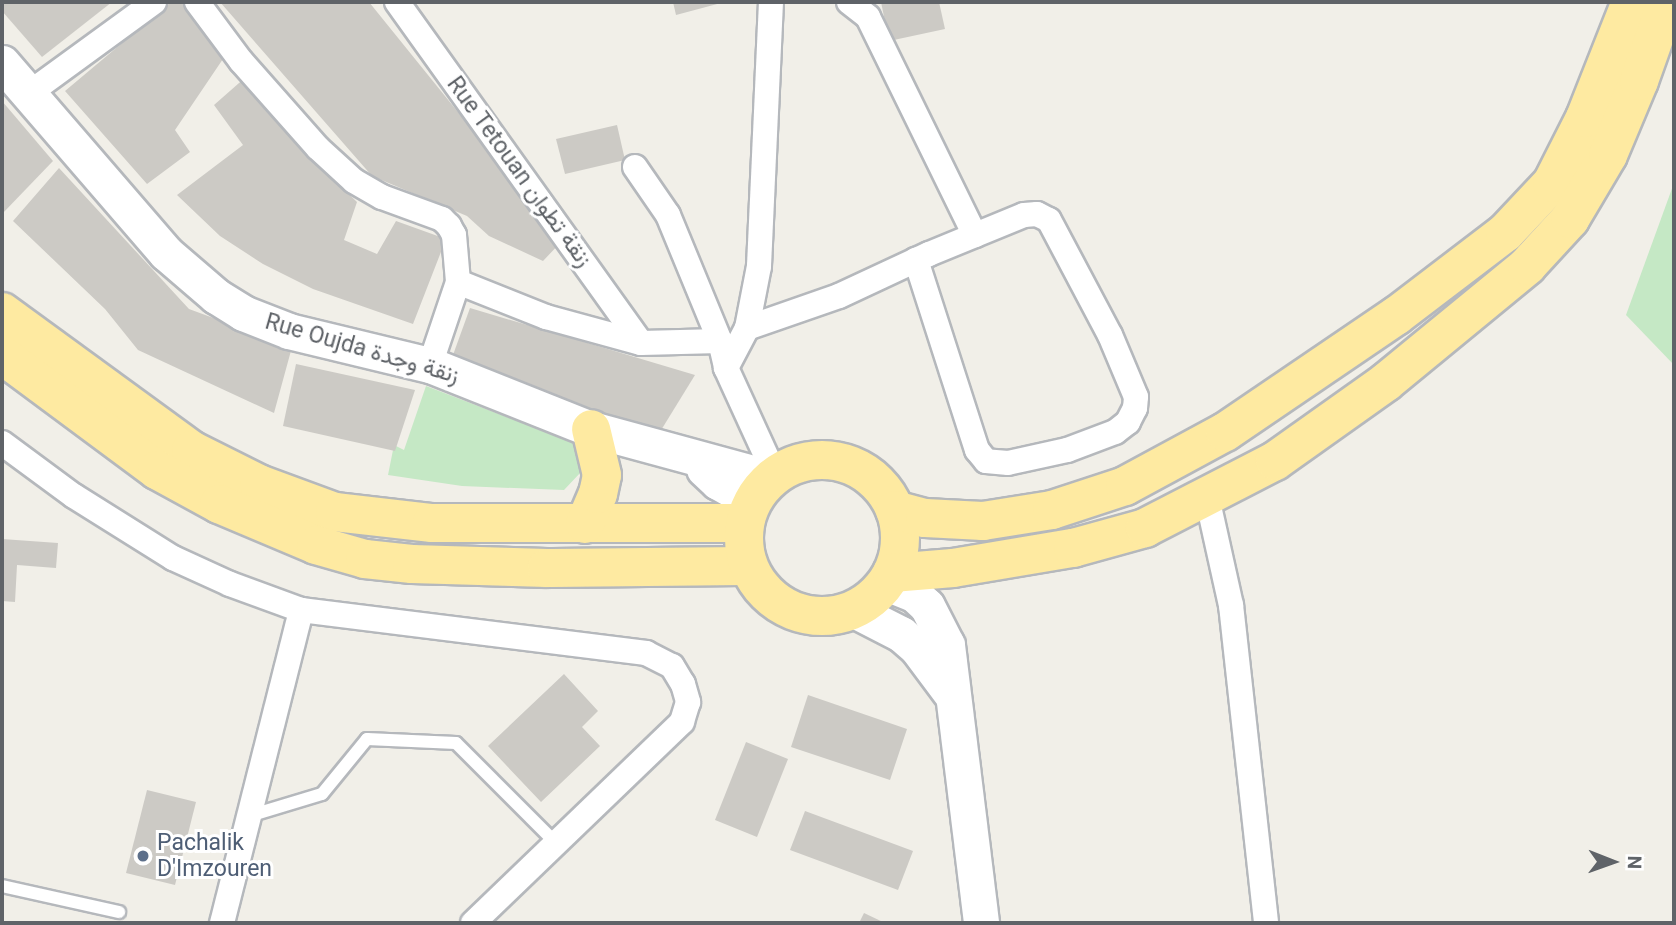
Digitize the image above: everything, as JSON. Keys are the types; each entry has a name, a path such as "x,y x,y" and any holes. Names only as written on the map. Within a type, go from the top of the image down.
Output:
{"highway":[{"path":"895,510 925,518 983,520 1052,510 1125,486 1225,432 1396,316 1505,233 1552,183 1585,118 1631,2"},
{"path":"889,578 1073,548 1144,528 1275,461 1386,382 1527,266 1570,219 1608,155 1639,81 1667,2"},
{"path":"2,312 191,450 259,484 335,512 432,523 585,524 760,494"},
{"path":"2,355 157,470 219,504 316,545 365,559 412,564 547,568 748,566"},
{"path":"585,524 598,494 602,475 591,429"},
{"path":"820,459 844,462 866,473 883,489 895,510 900,531 899,553 889,578 872,599 853,610 823,617 792,611 765,593 748,566 743,545 760,494 796,463 820,459"}],"main road":[{"name":"Rue Oujda زنقة وجدة","path":"2,63 166,253 216,296 243,313 289,331 430,365 591,429 691,458 760,494"},
{"path":"889,578 915,595 937,621 947,646 981,923"},
{"path":"853,610 901,634 916,648 954,698"}],"street":[{"path":"28,94 154,2"},
{"path":"197,2 250,70 318,148 354,181 382,197 423,210 449,226 454,235 458,282 430,365"},
{"name":"Rue Tetouan زنقة تطوان","path":"397,2 641,343"},
{"path":"726,368 747,328 759,266 771,2"},
{"path":"849,2 869,17 975,235"},
{"path":"635,167 668,215 720,341 760,494"},
{"path":"747,328 839,296 916,260 975,235 1024,215 1037,214 1049,220 1110,335 1136,397 1135,408 1128,422 1115,432 1067,450 1008,463 986,461 977,450 916,260"},
{"path":"458,282 546,317 641,343 720,341"},
{"path":"2,443 74,496 173,558 230,584 301,610 646,653 672,666 683,684 688,702 682,722 473,923"},
{"path":"1207,497 1231,605 1266,923"},
{"path":"222,923 301,610"}],"lane":[{"path":"249,816 322,794 367,739 456,743 556,843"},
{"path":"2,886 118,912"}],"green space":[{"path":"1674,183 1674,365 1626,315"},
{"path":"426,386 575,443 581,472 564,490 462,486 388,475 394,445 404,450"}],"building":[{"path":"2,2 112,2 42,57 2,11"},
{"path":"171,2 187,2 227,53 175,130 190,152 147,184 65,91"},
{"path":"220,2 369,2 562,241 543,261 489,236 467,216 372,176"},
{"path":"673,2 720,2 721,3 676,15"},
{"path":"881,2 939,2 945,29 889,41"},
{"path":"247,76 296,144 357,202 344,240 377,254 396,221 446,239 413,324 313,289 263,264 220,236 177,195 243,145 214,105"},
{"path":"2,101 53,161 2,214"},
{"path":"617,125 625,160 565,174 556,139"},
{"path":"59,168 189,309 292,347 274,413 138,350 105,309 13,221"},
{"path":"470,308 695,375 655,440 449,366"},
{"path":"296,364 415,390 395,451 283,426"},
{"path":"2,539 58,543 56,568 17,565 15,602 2,601"},
{"path":"564,674 598,711 582,727 600,746 541,802 488,746"},
{"path":"808,695 907,729 890,780 791,747"},
{"path":"746,742 788,759 757,837 715,820"},
{"path":"147,790 196,802 175,885 126,873"},
{"path":"805,811 913,851 898,890 790,850"},
{"path":"864,913 885,923 859,923"}],"place":[{"name":"Pachalik D'Imzouren","path":"143,856"}]}
